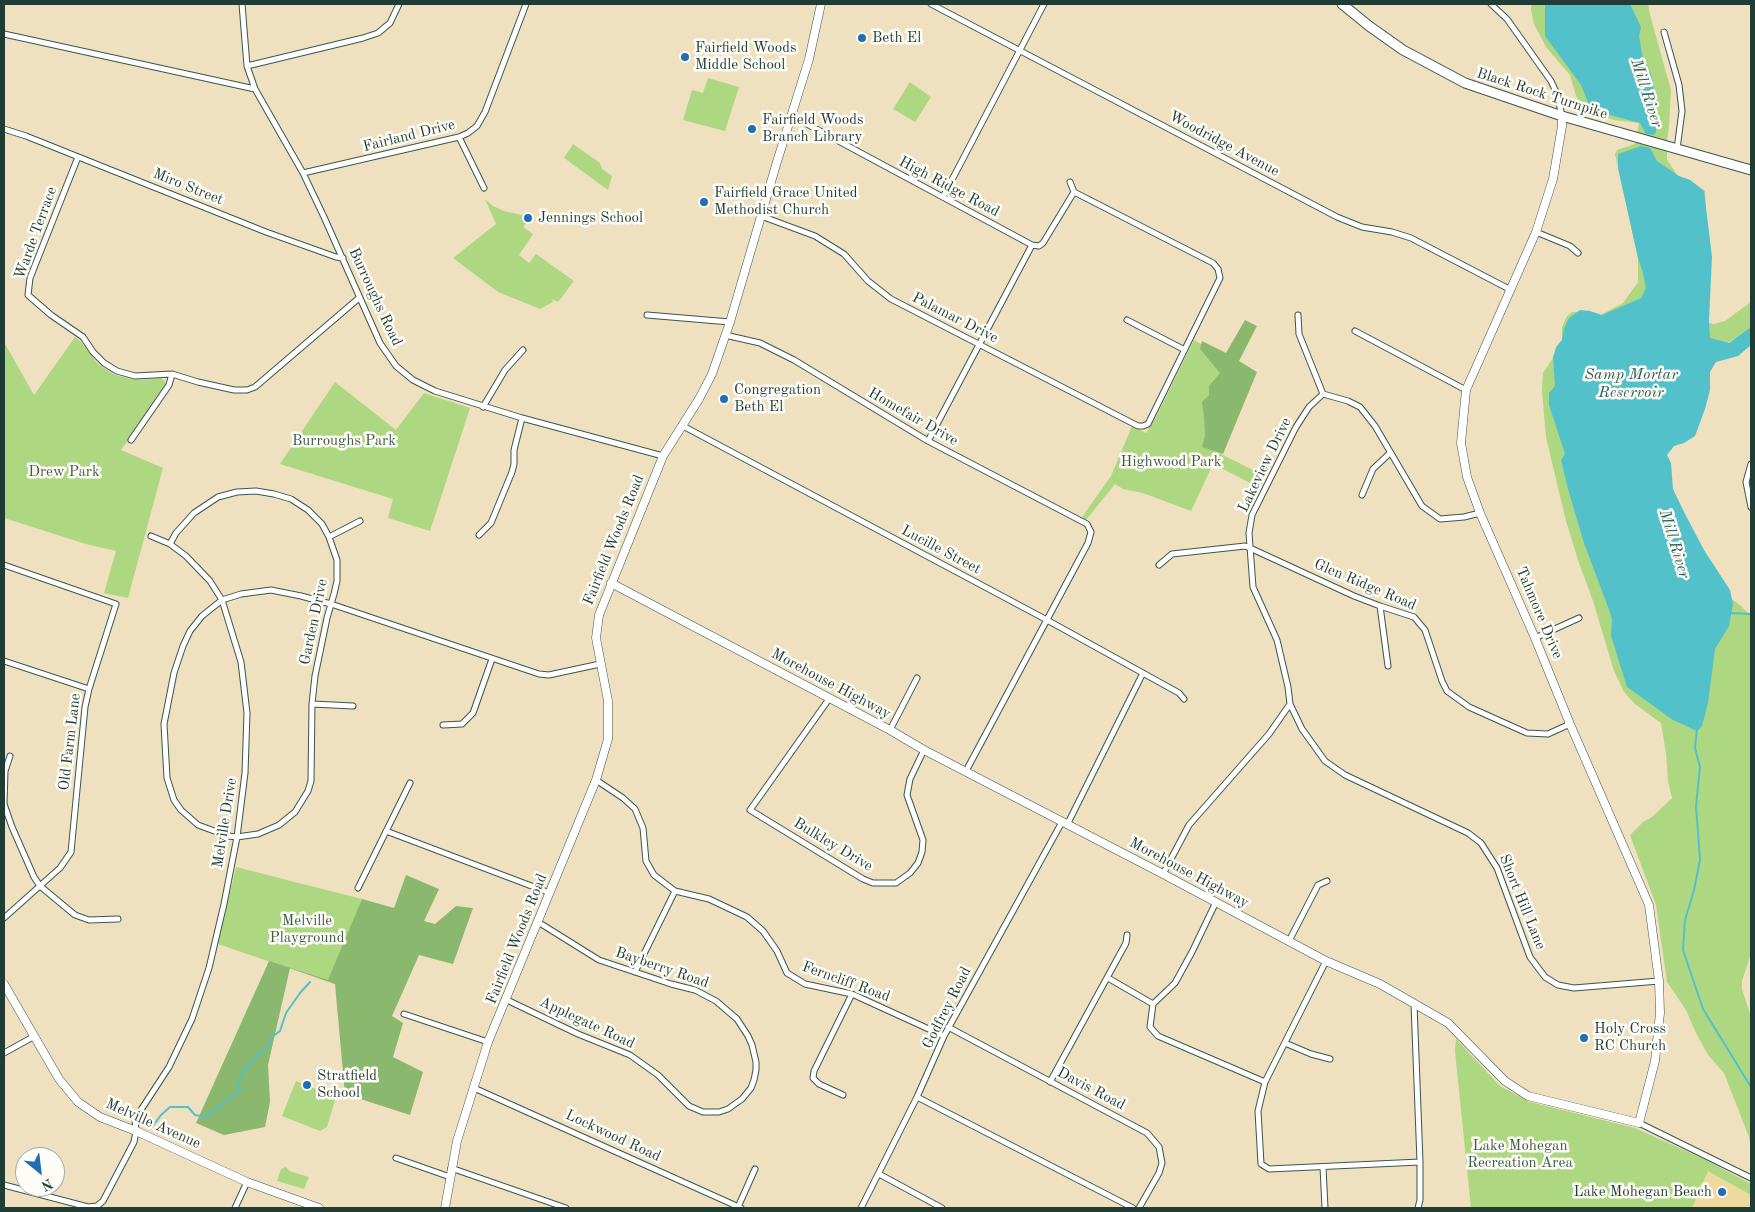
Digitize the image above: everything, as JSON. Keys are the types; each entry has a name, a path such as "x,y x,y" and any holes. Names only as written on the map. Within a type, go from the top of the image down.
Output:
{"main road":[{"name":"Black Rock Turnpike","path":"1342,4 1403,50 1465,83 1562,116 1751,170"}],"street":[{"name":"Burroughs Road","path":"242,4 247,66 254,89 303,173 380,343 396,366 413,380 435,391 483,407 663,456"},
{"path":"247,66 378,33 390,23 399,4"},
{"name":"Fairland Drive","path":"303,173 459,137 468,133 477,126 485,112 526,4"},
{"name":"Fairfield Woods Road","path":"445,1208 458,1141 488,1042 507,1000 596,780 608,739 608,701 596,638 599,615 663,456 683,426 712,374 726,335 809,59 821,4"},
{"name":"Woodridge Avenue","path":"931,4 1338,217 1362,227 1392,232 1411,238 1512,290"},
{"path":"942,197 1044,4"},
{"path":"1491,4 1508,19 1546,74 1557,94 1562,116"},
{"path":"1664,32 1679,85 1682,112 1677,150"},
{"path":"4,34 254,89"},
{"name":"High Ridge Road","path":"792,116 1032,245"},
{"name":"Tahmore Drive","path":"1562,116 1553,179 1536,232 1512,290 1466,390 1461,443 1467,477 1480,513 1649,905 1659,981 1660,1014 1655,1061 1639,1123"},
{"name":"Miro Street","path":"4,129 26,136 266,232 336,258 343,258"},
{"path":"459,137 484,188"},
{"name":"Warde Terrace","path":"78,157 30,278 28,295 50,315 84,337 93,352 104,363 117,371 135,376 172,374 234,390 247,390 255,387 360,298"},
{"path":"1070,182 1074,192 1213,263 1218,269 1220,278 1183,349 1126,320"},
{"path":"928,442 1032,245 1039,246 1043,244 1074,192"},
{"name":"Palamar Drive","path":"761,216 815,236 844,254 868,281 891,299 1138,426 1148,424 1183,349"},
{"path":"1536,232 1570,246 1578,252"},
{"path":"647,315 730,322"},
{"path":"1298,315 1299,334 1323,394 1360,406 1375,426 1422,506 1440,519 1464,517 1480,513"},
{"path":"1355,330 1466,390"},
{"name":"Homefair Drive","path":"726,335 760,343 794,360 928,442 1087,524 1091,532 1088,543 1047,620"},
{"path":"483,407 505,370 523,350"},
{"path":"131,440 169,385 172,374"},
{"name":"Lakeview Drive","path":"1290,704 1277,640 1253,587 1249,533 1252,515 1296,427 1309,407 1323,394"},
{"path":"479,535 491,523 512,472 514,450 522,418"},
{"name":"Lucille Street","path":"683,426 1047,620 1179,693 1184,700"},
{"path":"1362,495 1373,469 1390,453"},
{"path":"1751,464 1746,482 1751,507"},
{"name":"Garden Drive","path":"170,544 176,533 194,513 218,497 237,492 256,491 291,499 308,510 322,524 337,560 337,580 318,656 312,704 311,782 304,800 295,812 280,825 258,834 237,837"},
{"path":"329,537 360,521"},
{"name":"Melville Drive","path":"4,1185 88,1207 97,1206 103,1201 134,1142 136,1131 135,1119 169,1067 192,1019 209,968 224,904 237,837 245,773 247,714 241,662 222,600 210,582 199,568 170,544 151,536"},
{"name":"Glen Ridge Road","path":"1159,565 1172,554 1245,546 1380,606 1414,617 1425,630 1447,691 1462,703 1527,734 1548,734 1570,724"},
{"name":"Old Farm Lane","path":"4,566 116,604 85,707 71,852 60,868 4,918"},
{"name":"Morehouse Highway","path":"611,583 1326,961 1380,984 1448,1023 1505,1081 1528,1096 1639,1123 1751,1178"},
{"path":"237,837 228,836 198,825 181,810 170,789 167,778 165,751 164,724 174,673 183,646 190,631 202,616 222,600 241,594 271,590 301,596 331,604 528,671 549,675 600,664"},
{"path":"1380,606 1388,666"},
{"path":"1535,638 1579,618"},
{"path":"966,771 1047,620"},
{"path":"443,725 462,724 473,713 492,659"},
{"path":"4,661 89,689"},
{"name":"Godfrey Road","path":"861,1208 917,1097 948,1027 1065,823 1143,673"},
{"path":"890,730 918,678"},
{"name":"Bulkley Drive","path":"829,699 750,810 863,879 873,883 896,883 910,873 918,863 922,852 923,840 908,795 910,779 924,750"},
{"path":"312,704 353,706"},
{"path":"1163,874 1189,825 1269,734 1290,704"},
{"name":"Short Hill Lane","path":"1290,704 1307,736 1325,761 1344,774 1468,834 1481,843 1497,868 1530,957 1545,977 1558,985 1574,988 1659,981"},
{"path":"10,756 5,771 4,804 34,877 40,886 75,915 89,920 118,919"},
{"name":"Ferncliff Road","path":"596,780 623,798 635,809 643,828 646,860 654,875 675,891 709,899 747,917 763,931 777,950 787,973 805,984 852,994 944,1036"},
{"path":"358,888 410,782"},
{"path":"386,831 550,893"},
{"path":"1289,941 1318,884 1326,881"},
{"path":"635,972 675,891"},
{"path":"1216,902 1175,982 1153,1004 1150,1027 1158,1036 1265,1082"},
{"name":"Bayberry Road","path":"538,922 599,960 706,995 716,1001 737,1019 744,1028 752,1045 756,1070 751,1088"},
{"path":"1050,1082 1108,978 1126,943 1128,935"},
{"path":"1326,961 1265,1082 1258,1111 1260,1164 1269,1169 1420,1162"},
{"path":"1108,978 1153,1004"},
{"name":"Melville Avenue","path":"4,984 59,1079 78,1102 100,1117 136,1131 247,1182 319,1208"},
{"path":"844,1095 819,1084 813,1078 814,1071 852,994"},
{"name":"Applegate Road","path":"507,1000 578,1034 630,1055 658,1074 689,1106 703,1112 728,1110 742,1099 751,1088"},
{"path":"1414,1004 1420,1162 1420,1200 1418,1208"},
{"path":"404,1014 488,1042"},
{"name":"Davis Road","path":"948,1027 1147,1133 1157,1142 1161,1152 1160,1168 1139,1208"},
{"path":"4,1053 33,1037"},
{"path":"1285,1043 1311,1054 1330,1059"},
{"name":"Lockwood Road","path":"474,1088 739,1207"},
{"path":"917,1097 1133,1208"},
{"path":"396,1158 566,1208"},
{"path":"1323,1167 1325,1208"},
{"path":"739,1207 756,1169"},
{"path":"879,1174 942,1208"},
{"path":"235,1208 247,1182"}],"green space":[{"path":"1532,4 1648,4 1671,90 1667,160 1678,176 1690,180 1705,191 1706,210 1701,230 1701,321 1714,324 1725,321 1751,302 1751,327 1748,331 1705,356 1650,456 1725,594 1741,606 1751,618 1751,954 1742,981 1742,989 1751,1017 1751,1148 1749,1137 1724,1073 1708,1055 1686,1010 1667,982 1656,905 1630,835 1672,798 1661,723 1635,704 1624,692 1614,671 1566,521 1546,437 1542,391 1543,373 1553,358 1556,347 1562,340 1562,327 1567,316 1572,312 1579,312 1595,318 1623,303 1638,282 1638,258 1615,154 1617,150 1635,144 1639,123 1614,120 1586,111 1576,96 1570,75 1546,47 1534,24"},
{"path":"708,78 739,87 725,131 683,120 692,90 703,93"},
{"path":"910,82 931,97 915,122 893,109"},
{"path":"573,144 600,163 602,169 612,176 608,190 564,158"},
{"path":"485,199 493,206 504,211 521,215 533,215 523,227 533,234 519,255 529,263 536,254 574,281 558,302 552,299 553,302 540,309 498,292 453,258 496,224"},
{"path":"1245,320 1257,326 1239,361 1257,372 1223,454 1202,447 1205,436 1202,402 1209,395 1209,386 1220,373 1200,349 1202,341 1226,353"},
{"name":"Drew Park","path":"75,337 98,364 115,375 138,380 161,378 165,381 166,387 121,450 163,468 128,598 104,593 116,551 86,544 4,518 4,342 34,395"},
{"name":"Highwood Park","path":"1194,340 1250,373 1213,450 1265,476 1260,488 1213,464 1191,511 1143,493 1123,489 1115,484 1086,520 1082,517 1111,476 1132,426 1146,433 1156,417"},
{"name":"Burroughs Park","path":"335,382 396,430 424,393 470,408 430,531 388,518 393,499 280,464"},
{"name":"Melville Playground","path":"236,867 362,899 335,984 218,944"},
{"path":"406,875 439,889 424,921 435,924 456,906 473,908 453,964 419,955 392,1016 403,1023 393,1057 423,1072 410,1115 345,1094 335,984 290,968 268,1065 270,1102 265,1127 224,1135 196,1123 269,961 328,980 362,899 394,908"},
{"name":"Lake Mohegan Recreation Area","path":"1456,1039 1500,1086 1530,1102 1635,1128 1706,1160 1751,1184 1751,1208 1471,1208 1455,1051"},
{"path":"296,1081 336,1097 327,1127 320,1131 282,1116"},
{"path":"286,1167 289,1171 309,1177 304,1189 277,1181 281,1169"}],"sand":[{"name":"Lake Mohegan Beach","path":"1708,1171 1751,1195 1751,1208 1692,1208"}],"water":[{"path":"1545,4 1630,4 1641,27 1639,36 1642,54 1652,77 1657,109 1656,133 1653,135 1646,134 1640,123 1591,110 1581,85 1545,36"},
{"name":"Samp Mortar Reservoir","path":"1641,146 1650,148 1657,161 1679,176 1690,180 1704,191 1712,257 1710,338 1729,343 1751,327 1751,345 1738,356 1716,362 1710,372 1710,390 1695,436 1684,443 1674,446 1667,455 1671,463 1673,489 1704,550 1730,590 1733,604 1729,626 1715,649 1708,703 1702,726 1697,731 1673,720 1627,687 1611,636 1612,619 1584,543 1568,489 1561,460 1565,454 1549,405 1549,393 1555,386 1553,357 1557,346 1562,340 1564,328 1569,318 1580,310 1602,315 1641,298 1646,288 1618,168 1618,154"}],"waterway":[{"path":"1729,613 1751,614"},
{"name":"Mill River","path":"1697,729 1695,748 1700,767 1696,806 1700,860 1685,920 1683,950 1703,1009 1751,1087"},
{"path":"152,1127 170,1107 188,1107 195,1115 206,1117 240,1090 238,1082 245,1069 259,1053 268,1047 272,1037 280,1031 286,1013 310,982"}],"place":[{"name":"Beth El","path":"862,38"},
{"name":"Fairfield Woods Middle School","path":"685,57"},
{"name":"Fairfield Woods Branch Library","path":"752,129"},
{"name":"Fairfield Grace United Methodist Church","path":"704,202"},
{"name":"Jennings School","path":"528,218"},
{"name":"Congregation Beth El","path":"724,399"},
{"name":"Holy Cross RC Church","path":"1584,1038"},
{"name":"Stratfield School","path":"307,1085"},
{"name":"Lake Mohegan Beach","path":"1722,1192"}]}
